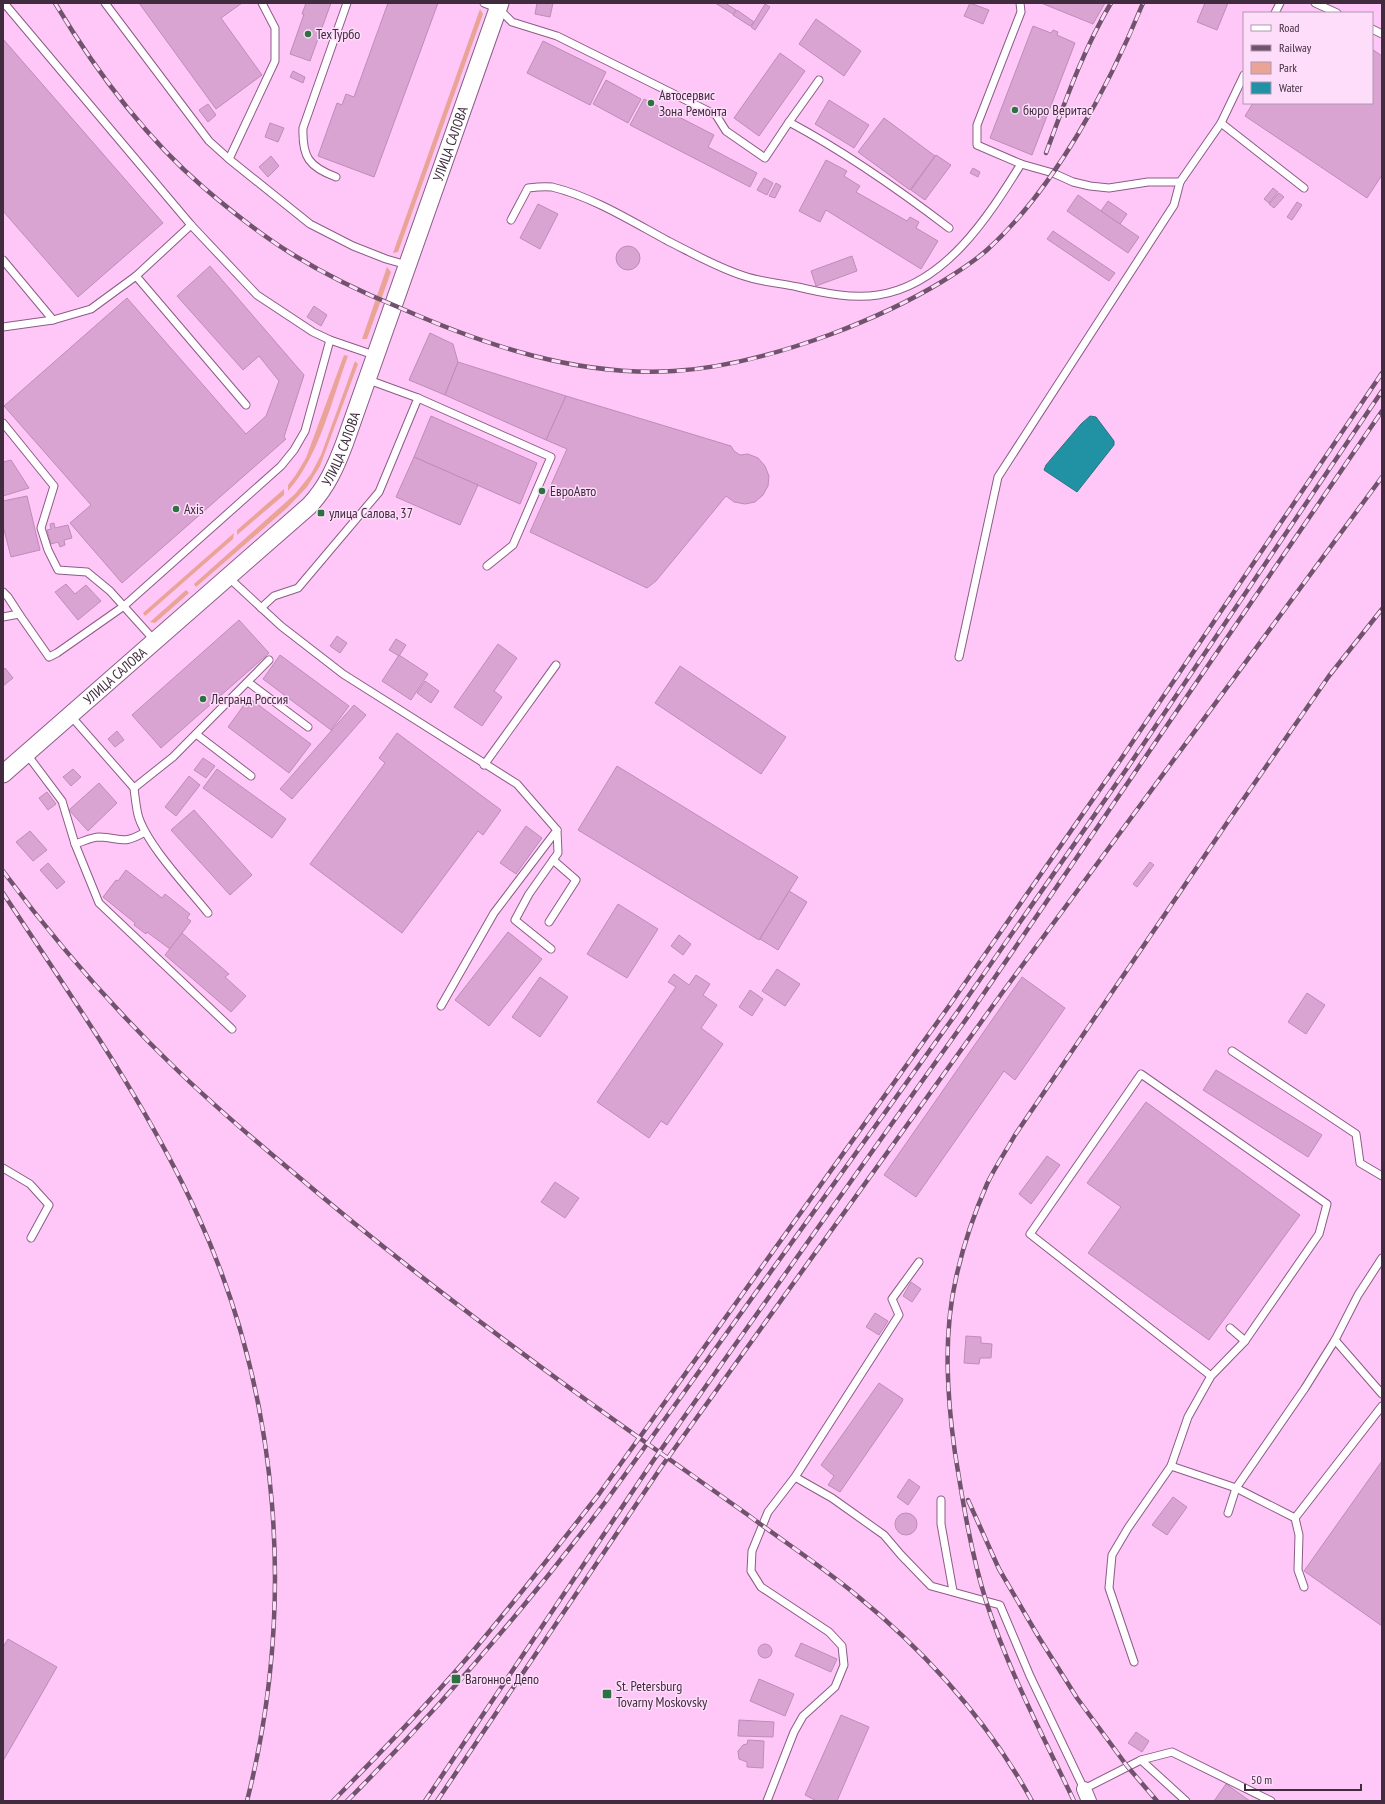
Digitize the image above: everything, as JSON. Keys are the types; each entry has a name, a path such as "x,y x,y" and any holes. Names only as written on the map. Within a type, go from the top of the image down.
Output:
{"street":[{"name":"УЛИЦА САЛОВА","path":"3,774 309,506 323,489 337,463 407,265 494,5"}],"lane":[{"path":"4,3 191,225 257,295 313,332 330,340 374,355"},
{"path":"105,3 209,141 229,159 310,224 353,246 386,260 407,265"},
{"path":"229,159 275,61 275,28 262,3"},
{"path":"336,177 313,166 307,156 303,141 303,128 347,3"},
{"path":"1020,3 1021,12 977,125 977,145 1021,164 1053,172 1073,182 1090,186 1109,188 1148,182 1180,182"},
{"path":"1276,12 1280,3"},
{"path":"1316,3 1336,12"},
{"path":"494,5 512,22 557,36 716,115 726,131 765,158 819,80"},
{"path":"1373,30 1382,34"},
{"path":"959,657 998,477 1174,205 1180,182 1221,123 1243,77"},
{"path":"789,122 820,139 921,207 949,228"},
{"path":"1221,123 1304,188"},
{"path":"511,220 528,188 551,187 580,196 629,219 717,265 745,277 814,292 842,295 878,295 901,290 922,279 952,256 967,240 1002,194 1021,164"},
{"path":"3,327 53,320 91,309 136,276 191,225"},
{"path":"3,260 53,320"},
{"path":"136,276 246,405"},
{"path":"3,592 49,657 124,606 281,466 294,450 304,431 330,340"},
{"path":"366,378 418,398 551,457 513,545 487,566"},
{"path":"261,608 274,596 298,588 379,492 418,398"},
{"path":"3,423 54,486 41,528 48,550 58,570 87,572 110,591 154,641"},
{"path":"228,576 281,626 343,674 484,765 517,784 557,830 558,853 529,894 515,920 551,950"},
{"path":"3,617 19,614"},
{"path":"134,788 173,757 269,660"},
{"path":"484,765 556,665"},
{"path":"248,682 308,727"},
{"path":"70,715 134,788 138,816 145,832 154,846 208,913"},
{"path":"196,734 251,776"},
{"path":"26,753 62,801 75,844 98,903 232,1029"},
{"path":"441,1006 494,913 557,830"},
{"path":"75,844 98,837 124,841 134,839 145,832"},
{"path":"549,922 576,880 553,860"},
{"path":"1232,1051 1356,1134 1360,1163 1382,1176"},
{"path":"1134,1662 1109,1588 1112,1555 1128,1528 1171,1466 1188,1417 1211,1376 1246,1341 1319,1234 1327,1204 1141,1074 1030,1234 1211,1376"},
{"path":"3,1168 30,1184 48,1205 31,1238"},
{"path":"1228,1513 1236,1488 1305,1388 1335,1340 1358,1296 1382,1258"},
{"path":"767,1801 794,1732 803,1716 835,1687 844,1665 842,1646 829,1632 761,1587 751,1571 752,1551 768,1512 795,1477 899,1315 892,1299 919,1262"},
{"path":"1230,1328 1246,1341"},
{"path":"1335,1340 1382,1394"},
{"path":"1295,1518 1382,1406"},
{"path":"1171,1466 1236,1488 1295,1518"},
{"path":"795,1477 832,1498 884,1535 931,1586 1000,1605 1030,1676 1087,1795 1140,1760 1172,1752 1271,1801"},
{"path":"941,1500 942,1524 953,1592"},
{"path":"1295,1518 1299,1536 1298,1570 1304,1587"},
{"path":"1140,1760 1186,1801"}],"green space":[{"path":"480,9 483,14 398,252 393,253"},
{"path":"387,267 391,272 367,339 362,339"},
{"path":"344,355 348,356 324,427 308,462 288,491 288,485 306,458"},
{"path":"355,361 358,364 320,466 307,487 287,508 196,587 194,584 295,494 311,474 321,455"},
{"path":"284,489 284,495 237,535 237,530"},
{"path":"234,533 233,539 145,616 143,613"},
{"path":"186,590 189,593 155,623 150,622"}],"water":[{"path":"1090,416 1096,417 1114,441 1114,445 1077,492 1044,470 1046,465 1081,424"}],"building":[{"path":"139,3 242,3 221,18 262,75 216,109"},
{"name":"ТехТурбо","path":"306,3 331,3 310,61 290,54 304,14 302,14"},
{"path":"388,3 438,3 374,177 318,156 337,103 342,105 346,94 354,97"},
{"path":"537,3 553,3 550,17 535,14"},
{"path":"715,3 725,3 736,10 733,14"},
{"path":"970,3 989,10 983,24 964,16"},
{"path":"1041,3 1105,3 1093,24"},
{"path":"1205,3 1228,3 1217,30 1197,22"},
{"path":"765,4 770,7 755,30 751,27"},
{"path":"737,10 754,22 750,26 733,15"},
{"path":"816,19 861,51 844,76 799,44"},
{"path":"1033,26 1051,33 1053,30 1058,32 1057,35 1075,43 1032,155 990,138"},
{"path":"3,39 163,223 78,297 3,211"},
{"path":"543,41 606,72 590,105 527,73"},
{"path":"1373,50 1382,56 1382,175 1367,198 1245,116 1252,104 1373,104"},
{"path":"780,53 805,71 759,136 734,118"},
{"path":"293,71 305,77 303,83 290,77"},
{"path":"606,80 641,99 628,123 593,104"},
{"path":"644,99 714,135 708,147 757,173 750,187 630,125"},
{"path":"829,100 869,125 854,148 815,124"},
{"path":"208,104 216,115 208,122 199,110"},
{"path":"884,118 935,156 910,190 858,152"},
{"path":"270,123 284,128 278,142 265,137"},
{"path":"936,155 951,165 925,200 911,190"},
{"path":"271,156 279,166 268,177 259,167"},
{"path":"826,160 847,171 844,176 860,186 856,192 907,221 910,217 919,222 916,228 938,241 921,269 826,210 820,222 799,211"},
{"path":"973,168 980,172 978,177 970,173"},
{"path":"764,178 773,183 767,195 757,190"},
{"path":"776,183 781,186 775,198 769,196"},
{"path":"1273,188 1278,192 1269,203 1264,199"},
{"path":"1279,193 1284,197 1274,208 1269,204"},
{"path":"1078,195 1139,237 1128,253 1067,211"},
{"path":"1108,201 1127,214 1120,224 1101,211"},
{"path":"1297,202 1302,205 1292,220 1287,217"},
{"path":"538,204 558,214 540,249 520,238"},
{"path":"1053,231 1115,273 1109,281 1047,239"},
{"path":"628,246 633,247 639,253 639,263 633,269 628,270 623,269 617,263 616,258 617,253 623,247"},
{"path":"852,256 857,271 816,286 811,271"},
{"path":"210,266 304,375 284,437 286,439 122,583 70,523 91,505 4,406 127,298 246,434 266,416 279,381 259,356 243,370 177,296"},
{"path":"314,306 327,315 321,326 307,317"},
{"path":"430,333 453,344 458,362 445,395 409,380"},
{"path":"458,362 566,396 546,440 445,395"},
{"path":"566,396 731,446 734,451 740,455 748,454 758,458 765,466 769,476 768,486 763,495 755,502 745,504 734,502 726,496 656,581 647,588 530,532 567,449 546,440"},
{"path":"431,416 537,463 520,504 414,457"},
{"path":"414,457 478,485 460,525 396,497"},
{"path":"11,460 29,488 3,496 3,462"},
{"path":"27,496 40,550 11,557 3,526 3,501"},
{"path":"54,523 55,528 68,525 72,538 64,540 65,545 60,547 58,542 51,544 47,530 51,529 50,524"},
{"path":"66,584 75,594 86,585 101,601 78,620 55,592"},
{"path":"239,620 269,653 161,748 132,715"},
{"path":"337,636 347,643 340,653 330,646"},
{"path":"396,639 406,645 399,656 389,650"},
{"path":"498,644 517,658 494,691 502,697 482,726 454,707"},
{"path":"280,655 349,706 331,730 263,679"},
{"path":"399,655 428,674 411,700 382,681"},
{"path":"680,666 786,737 761,774 655,703"},
{"path":"5,668 13,678 3,686 3,670"},
{"path":"425,681 439,691 431,703 417,693"},
{"path":"249,698 311,744 289,773 228,727"},
{"path":"354,705 366,715 292,799 280,789"},
{"path":"117,731 124,740 115,747 108,739"},
{"path":"397,733 501,810 483,835 478,831 402,933 310,864 385,763 379,758"},
{"path":"203,758 215,766 206,778 194,770"},
{"path":"617,766 798,877 759,940 578,830"},
{"path":"73,769 81,777 71,786 63,777"},
{"path":"217,769 286,819 272,838 203,788"},
{"path":"189,776 200,785 176,816 165,807"},
{"path":"99,783 117,803 88,831 69,810"},
{"path":"47,792 56,804 48,810 39,798"},
{"path":"194,810 252,875 230,895 171,830"},
{"path":"526,826 542,838 516,874 500,863"},
{"path":"30,831 47,850 33,861 16,842"},
{"path":"1150,862 1154,865 1137,887 1133,884"},
{"path":"48,863 65,882 57,889 40,870"},
{"path":"126,870 162,898 165,894 190,914 187,918 191,921 170,949 147,932 146,934 134,925 135,923 103,897"},
{"path":"789,891 807,902 778,950 760,939"},
{"path":"618,904 658,929 627,978 587,954"},
{"path":"508,932 542,959 489,1026 455,1000"},
{"path":"182,933 229,974 225,977 246,996 231,1012 165,955"},
{"path":"679,935 691,944 683,955 671,946"},
{"path":"777,969 800,984 785,1006 762,991"},
{"path":"674,974 689,985 696,975 710,984 703,995 717,1005 701,1028 723,1044 667,1125 661,1121 649,1138 597,1102 676,987 668,982"},
{"path":"540,977 568,997 540,1037 512,1017"},
{"path":"1022,977 1065,1008 1015,1080 1004,1071 916,1197 884,1175"},
{"path":"750,990 763,999 752,1016 739,1007"},
{"path":"1307,993 1325,1005 1306,1034 1288,1022"},
{"path":"1216,1070 1322,1135 1308,1157 1203,1090"},
{"path":"1146,1102 1300,1215 1209,1340 1088,1253 1121,1207 1087,1183"},
{"path":"1047,1156 1060,1165 1031,1204 1019,1194"},
{"path":"555,1182 579,1198 565,1218 541,1202"},
{"path":"911,1282 921,1289 912,1302 903,1296"},
{"path":"875,1313 888,1321 879,1335 866,1327"},
{"path":"966,1336 981,1337 981,1343 992,1344 991,1358 980,1358 979,1364 964,1363"},
{"path":"879,1383 903,1399 902,1402 840,1492 828,1485 834,1476 821,1465"},
{"path":"1382,1461 1382,1626 1304,1571"},
{"path":"909,1479 920,1487 908,1505 897,1497"},
{"path":"1173,1497 1187,1507 1167,1535 1152,1525"},
{"path":"906,1513 914,1516 917,1524 914,1532 906,1535 898,1532 895,1524 898,1516"},
{"path":"8,1639 57,1667 3,1761 3,1647"},
{"path":"801,1643 837,1659 831,1672 795,1656"},
{"path":"765,1644 770,1646 772,1651 770,1656 765,1658 760,1656 758,1651 760,1646"},
{"path":"759,1679 794,1694 785,1716 750,1701"},
{"path":"841,1715 869,1727 837,1801 814,1801 815,1800 805,1795"},
{"path":"739,1720 774,1722 773,1737 738,1736"},
{"path":"1136,1732 1149,1741 1142,1752 1128,1743"},
{"path":"748,1740 764,1741 763,1768 747,1767 747,1762 739,1759 738,1751 743,1745 747,1744"},
{"path":"1226,1784 1250,1801 1214,1801"}],"railway":[{"path":"55,3 70,28 104,77 122,101 161,146 203,187 224,205 280,247 344,283 431,321 498,346 532,356 567,363 602,369 638,372 674,371 714,367 753,359 810,342 888,311 943,281 972,262 988,249 1013,224 1058,166 1097,101 1114,68 1143,3"},
{"path":"1046,153 1083,58 1111,3"},
{"path":"333,1801 452,1676 518,1597 599,1494 949,1006 1121,759 1382,373"},
{"path":"347,1801 416,1729 482,1656 514,1618 606,1501 958,1011 1130,764 1382,391"},
{"path":"425,1801 653,1461 967,1018 1382,411"},
{"path":"437,1801 662,1466 1002,993 1382,477"},
{"path":"1074,1801 1015,1677 995,1627 981,1583 964,1509 955,1453 948,1388 949,1321 956,1278 962,1254 969,1230 987,1184 1015,1135 1231,817 1329,676 1382,609"},
{"path":"3,871 42,922 127,1020 188,1080 263,1147 361,1229 500,1337 815,1564 881,1616 931,1664 954,1689 996,1743 1032,1801"},
{"path":"3,893 132,1091 178,1174 198,1216 226,1285 248,1357 263,1430 272,1504 275,1579 272,1654 262,1728 247,1801"},
{"path":"968,1500 999,1569 1038,1636 1077,1698 1127,1766 1157,1801"}],"place":[{"name":"ТехТурбо","path":"308,34"},
{"name":"Автосервис Зона Ремонта","path":"651,103"},
{"name":"бюро Веритас","path":"1015,110"},
{"name":"ЕвроАвто","path":"542,491"},
{"name":"Axis","path":"176,509"},
{"name":"улица Салова, 37","path":"321,513"},
{"name":"Легранд Россия","path":"203,699"},
{"name":"Вагонное Депо","path":"456,1679"},
{"name":"St. Petersburg Tovarny Moskovsky","path":"607,1694"}]}
